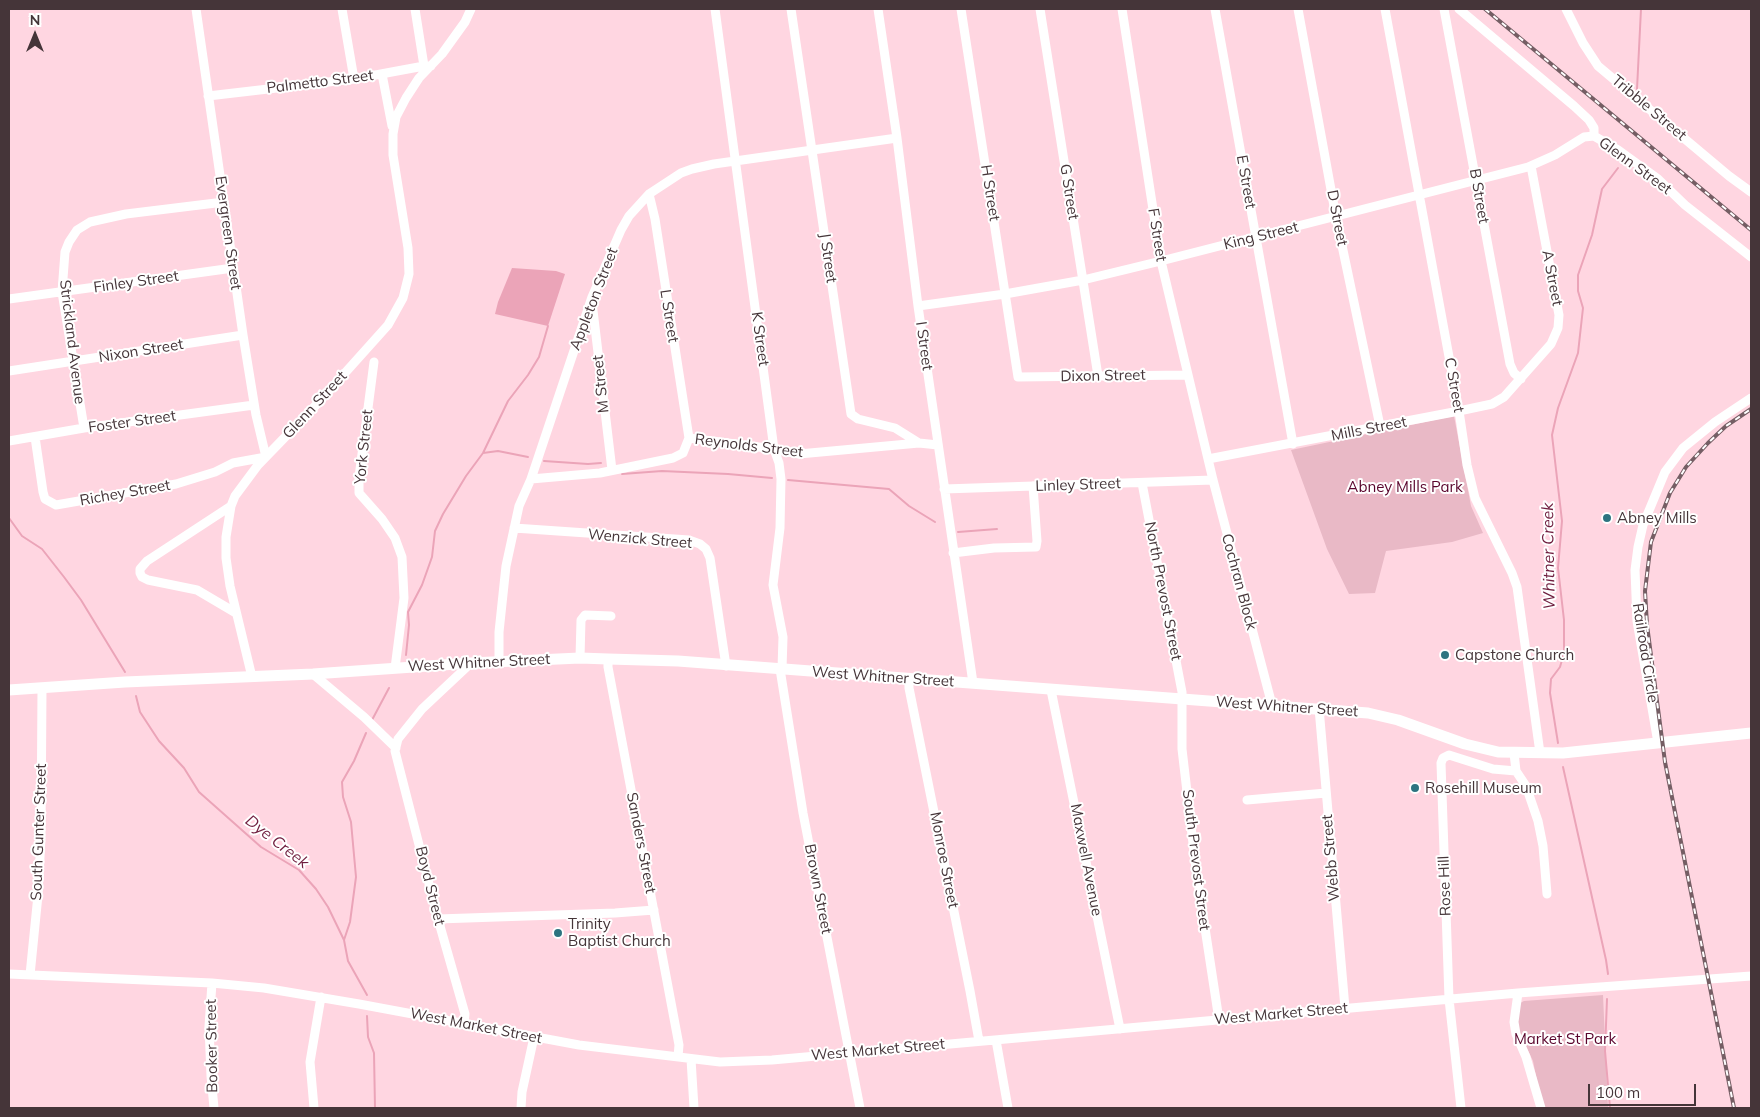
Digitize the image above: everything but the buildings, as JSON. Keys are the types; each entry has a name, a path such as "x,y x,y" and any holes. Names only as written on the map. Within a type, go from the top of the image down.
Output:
{"main road":[{"name":"West Whitner Street","path":"9,690 580,658 678,661 1368,713 1398,720 1465,744 1498,752 1563,753 1751,733"}],"street":[{"name":"Evergreen Street","path":"196,9 243,335 254,404 266,457"},
{"path":"342,9 354,79"},
{"path":"415,9 428,66"},
{"name":"Glenn Street","path":"393,134 396,118 406,98 428,66 465,22 471,9"},
{"name":"K Street","path":"715,9 774,449 779,463 781,480 780,528 773,586 783,637 781,669"},
{"name":"J Street","path":"791,9 851,414 858,419 895,428 919,443 938,445"},
{"name":"I Street","path":"878,9 897,138 918,306 973,683"},
{"name":"H Street","path":"961,9 1018,377"},
{"name":"G Street","path":"1040,9 1098,376"},
{"name":"F Street","path":"1122,9 1161,261 1208,459"},
{"name":"E Street","path":"1215,9 1293,444"},
{"name":"D Street","path":"1298,9 1336,217 1380,426"},
{"name":"C Street","path":"1385,9 1459,411 1466,465 1475,498 1517,587 1540,754"},
{"name":"B Street","path":"1444,9 1510,364 1514,373 1521,379"},
{"name":"Glenn Street","path":"1459,9 1574,106 1594,128 1594,136 1618,150 1658,179 1686,205 1751,257"},
{"name":"Tribble Street","path":"1566,9 1583,43 1598,66 1751,192"},
{"name":"Palmetto Street","path":"208,96 354,79 428,66"},
{"name":"Glenn Street","path":"252,677 236,613 226,558 226,537 231,506 235,496 266,457 388,325 403,298 409,274 408,248 394,155 393,134 382,74"},
{"name":"King Street","path":"918,306 1005,294 1083,280 1336,217 1531,166 1555,155 1584,137 1594,136"},
{"name":"Appleton Street","path":"499,662 499,632 506,566 519,506 531,479 592,297 629,216 649,194 682,173 692,169 897,138"},
{"name":"A Street","path":"1521,379 1551,344 1556,336 1559,320 1531,166"},
{"name":"L Street","path":"649,194 655,219 689,438"},
{"name":"Strickland Avenue","path":"84,428 62,292 65,252 77,230 90,222 126,214 224,202"},
{"name":"Finley Street","path":"9,299 233,268"},
{"name":"M Street","path":"592,297 612,470"},
{"name":"Nixon Street","path":"9,371 243,335"},
{"name":"York Street","path":"374,362 359,477 359,493 382,519 395,538 402,556 404,598 395,668"},
{"name":"Dixon Street","path":"1018,377 1188,375"},
{"name":"Mills Street","path":"1208,459 1459,411 1499,401 1521,379"},
{"name":"Railroad Circle","path":"1658,743 1637,621 1635,570 1643,525 1665,472 1683,448 1715,422 1751,398"},
{"name":"Foster Street","path":"9,441 84,428 254,404"},
{"name":"Richey Street","path":"35,436 45,499 56,504 176,484 215,472 233,463 266,457"},
{"name":"Reynolds Street","path":"531,479 612,470 673,458 683,453 689,438 799,454 919,443"},
{"name":"Cochran Block","path":"1208,459 1272,705"},
{"name":"Linley Street","path":"944,490 1213,480"},
{"name":"North Prevost Street","path":"1142,483 1182,699"},
{"path":"953,553 994,548 1036,547 1033,486"},
{"path":"231,506 147,561 140,569 140,573 142,577 148,580 197,590 236,613"},
{"name":"Wenzick Street","path":"514,528 689,540 700,544 706,549 710,558 726,666"},
{"path":"580,658 581,620 585,616 611,616"},
{"name":"Sanders Street","path":"608,659 679,1045 678,1058"},
{"path":"396,748 398,739 422,710 471,663"},
{"name":"Brown Street","path":"781,669 803,813 860,1108"},
{"path":"313,674 364,717 396,748"},
{"name":"Monroe Street","path":"910,678 909,688 979,1041"},
{"name":"South Gunter Street","path":"30,975 38,895 41,838 42,688"},
{"name":"Maxwell Avenue","path":"1051,690 1120,1029"},
{"name":"South Prevost Street","path":"1182,699 1183,758 1196,869 1218,1020"},
{"name":"Webb Street","path":"1319,708 1345,1008"},
{"name":"Boyd Street","path":"396,748 395,751 438,919 465,1014 464,1024"},
{"path":"1514,753 1516,771 1526,786 1538,821 1543,846 1547,894"},
{"name":"Rose Hill","path":"1460,1108 1449,999 1441,763 1443,758 1449,756 1493,769 1516,771"},
{"path":"1247,800 1326,792"},
{"path":"438,919 654,910"},
{"name":"West Market Street","path":"9,974 212,983 264,988 579,1045 678,1058 744,1062 1518,993 1751,976"},
{"name":"Booker Street","path":"212,983 209,1026 214,1108"},
{"path":"1518,993 1514,1022 1516,1034 1526,1057 1541,1108"},
{"path":"314,1108 310,1062 321,997"},
{"path":"521,1108 522,1092 534,1037"},
{"path":"996,1040 1008,1108"},
{"path":"691,1059 694,1108"}],"green space":[{"name":"Abney Mills Park","path":"1454,416 1471,506 1483,533 1452,542 1386,551 1375,593 1349,594 1327,549 1291,450"},
{"name":"Market St Park","path":"1603,995 1608,1108 1545,1108 1540,1096 1533,1061 1517,1027 1520,1003 1524,1001"}],"shaded area":[{"path":"512,268 556,271 565,274 548,326 495,314"}],"waterway":[{"name":"Whitner Creek","path":"1637,89 1641,9"},
{"name":"Whitner Creek","path":"1558,743 1550,693 1551,679 1560,667 1564,653 1564,620 1558,568 1562,521 1552,435 1558,408 1578,353 1583,308 1578,291 1578,275 1592,235 1602,189 1618,168"},
{"path":"406,655 409,625 408,612 422,585 432,557 435,531 466,476 483,453 508,401 539,357 548,326"},
{"path":"483,453 498,451 528,457"},
{"path":"544,461 601,463"},
{"path":"622,474 662,471 772,478"},
{"path":"788,480 889,489 909,506 935,522"},
{"name":"Dye Creek","path":"9,518 22,536 42,549 64,577 81,600 125,672"},
{"path":"958,532 997,529"},
{"path":"372,720 389,688"},
{"name":"Dye Creek","path":"136,696 140,712 159,741 184,768 199,792 261,847 299,870 316,889 328,907 344,940 348,961 367,995"},
{"path":"344,940 350,922 356,877 351,822 343,797 342,782 354,761 366,733"},
{"name":"Whitner Creek","path":"1563,767 1608,974"},
{"name":"Whitner Creek","path":"1607,999 1605,1051 1610,1108"},
{"name":"Dye Creek","path":"367,1016 368,1037 374,1053 375,1108"}],"railway":[{"path":"1485,9 1751,230"},
{"path":"1734,1108 1665,762 1647,625 1645,591 1651,542 1670,493 1686,467 1708,443 1726,426 1751,409"}],"place":[{"name":"Abney Mills","path":"1607,518"},
{"name":"Capstone Church","path":"1445,655"},
{"name":"Rosehill Museum","path":"1415,788"},
{"name":"Trinity Baptist Church","path":"558,933"}]}
